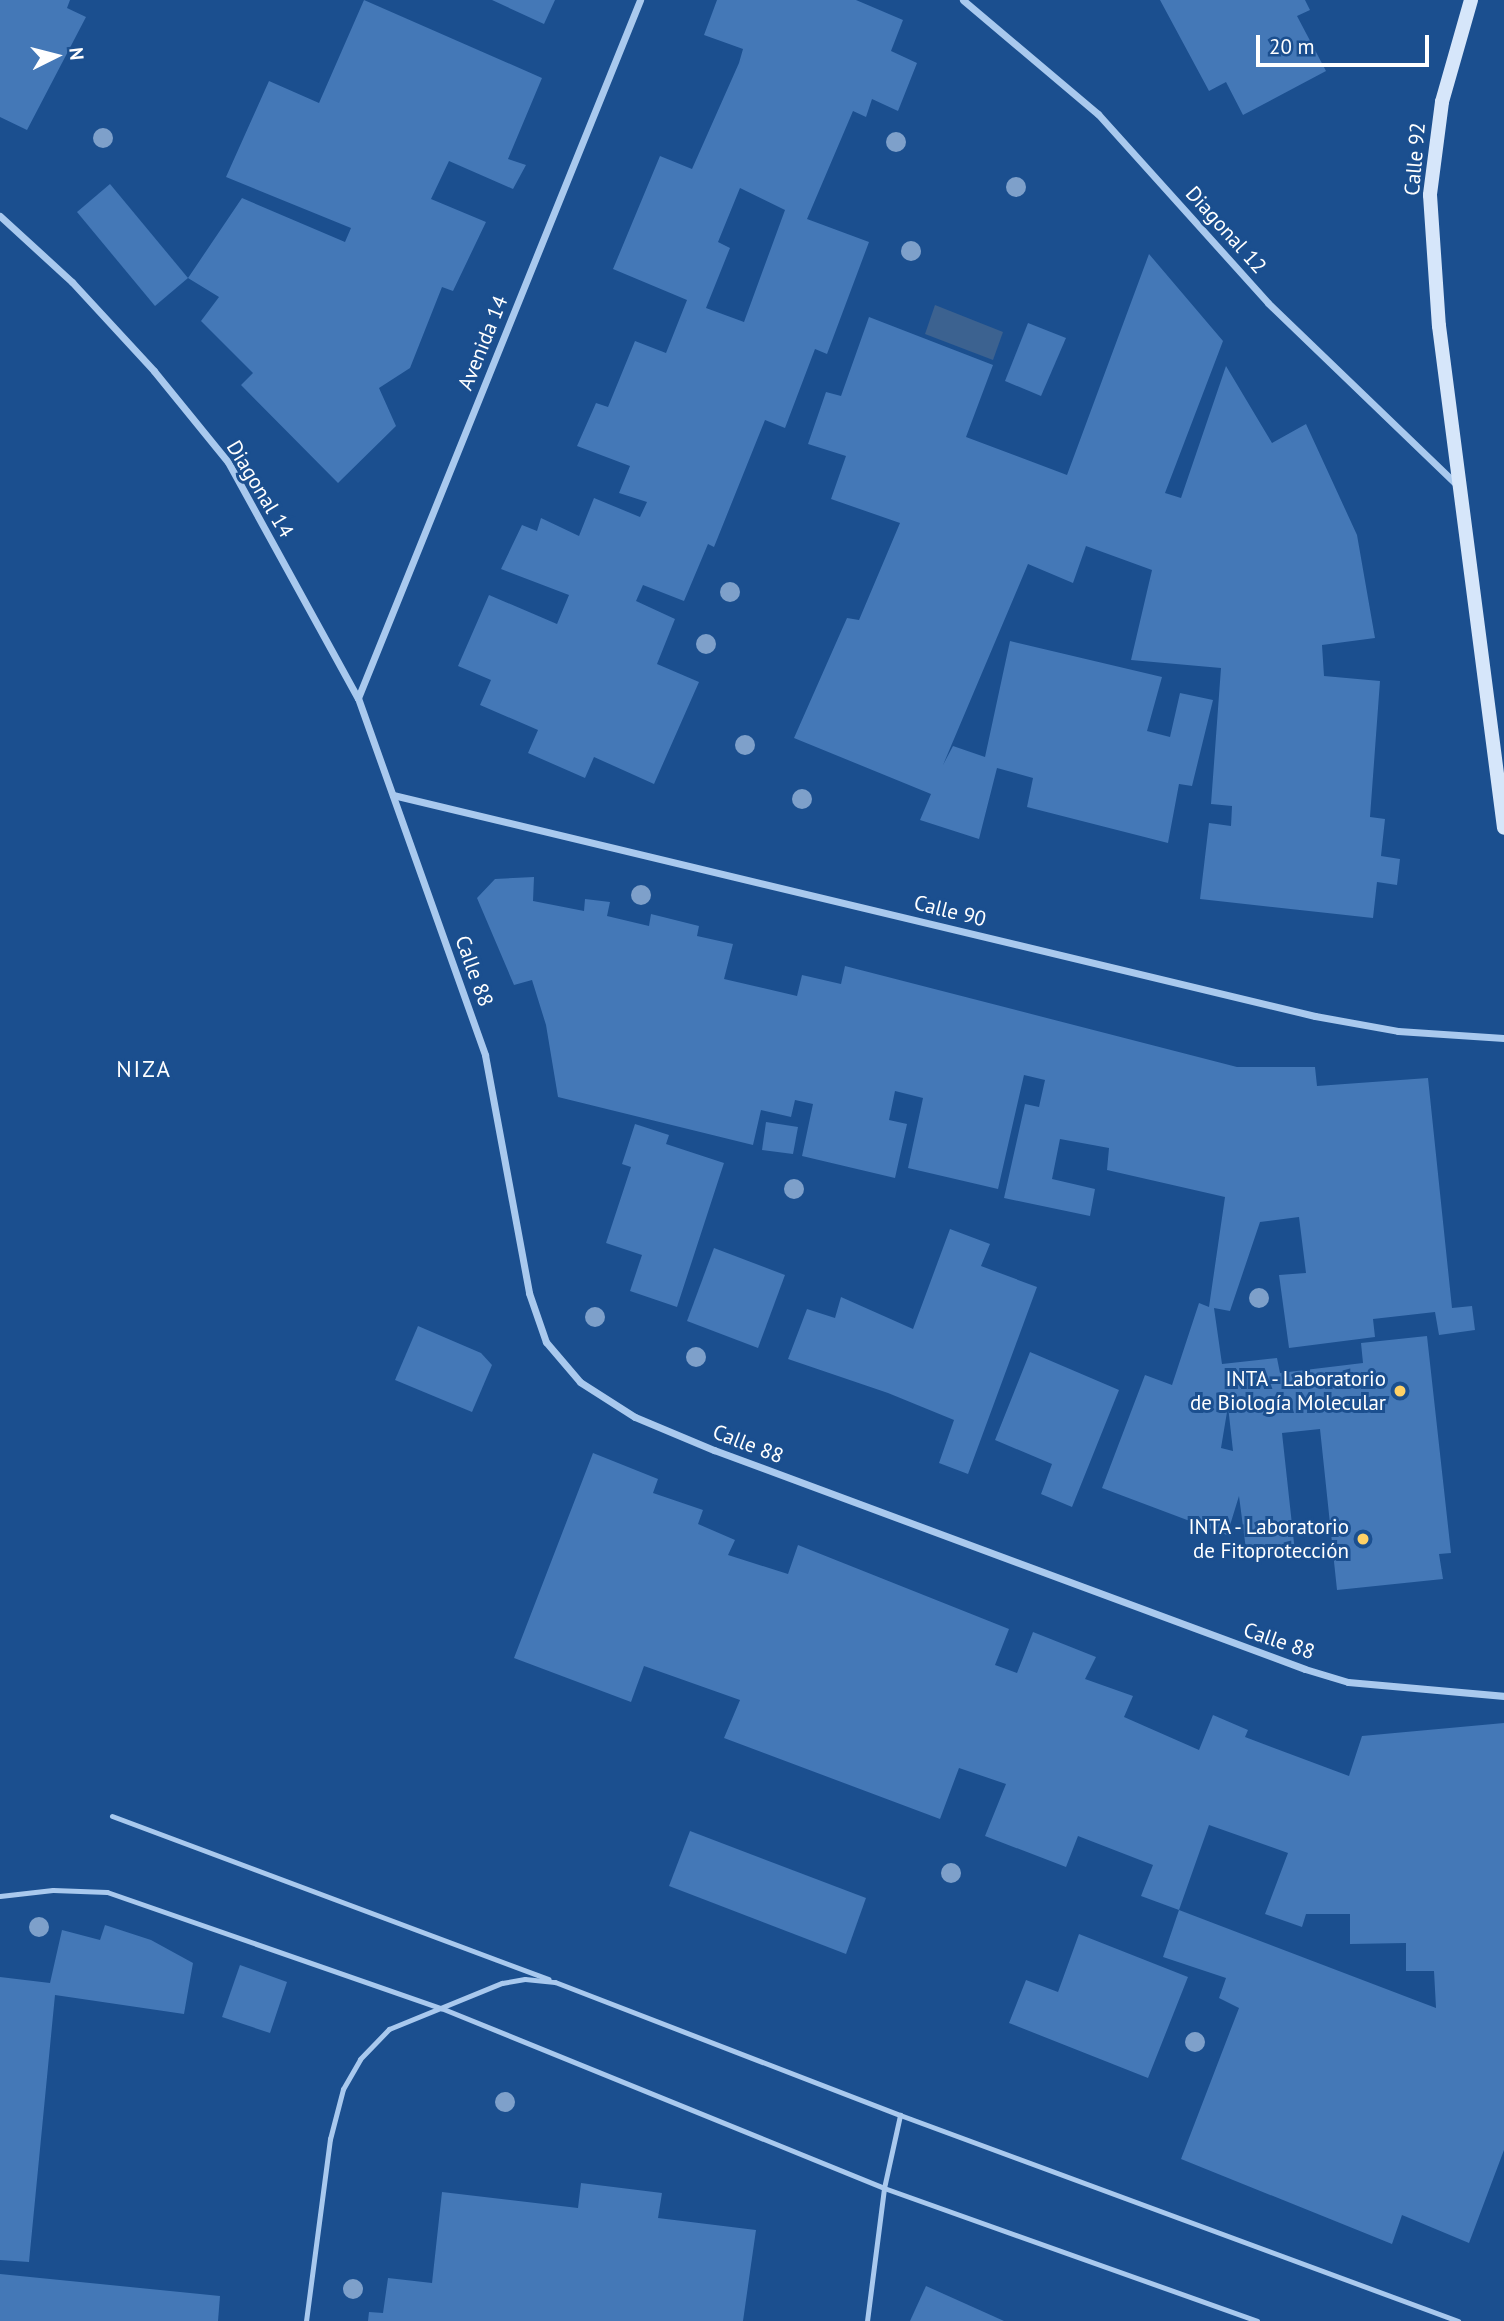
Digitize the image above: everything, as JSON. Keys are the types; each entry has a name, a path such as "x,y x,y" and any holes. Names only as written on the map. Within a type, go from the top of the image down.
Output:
{"main road":[{"name":"Calle 92","path":"1471,0 1442,102 1430,195 1439,327 1504,828"}],"street":[{"name":"Avenida 14","path":"358,698 640,0"},
{"name":"Diagonal 12","path":"963,0 1098,114 1268,303 1459,487"},
{"name":"Diagonal 14","path":"0,216 100,312 154,371 228,462 358,698 393,795"},
{"name":"Calle 90","path":"393,795 1315,1016 1398,1031 1504,1038"},
{"name":"Calle 88","path":"393,795 485,1055 528,1293 546,1342 580,1382 635,1417 714,1450 1304,1669 1348,1682 1504,1696"}],"lane":[{"path":"112,1816 900,2115 1458,2321"},
{"path":"0,1896 53,1890 107,1892 441,2008 884,2188 1257,2321"},
{"path":"306,2321 330,2139 343,2089 360,2059 388,2029 502,1983 525,1979 555,1982"},
{"path":"867,2321 884,2188 900,2115"}],"water":[{"path":"935,305 1003,332 993,360 925,334"}],"building":[{"path":"0,0 70,0 67,8 86,17 27,130 0,117"},
{"path":"364,0 542,78 508,159 526,165 513,189 449,161 431,199 486,222 453,291 442,287 410,368 379,388 396,426 338,483 241,385 253,373 201,321 219,297 188,278 242,198 345,242 351,228 226,177 269,81 319,103"},
{"path":"492,0 555,0 544,24"},
{"path":"717,0 856,0 903,20 891,51 917,63 898,111 872,99 866,117 853,111 807,219 869,242 827,354 815,349 785,428 765,420 714,547 708,544 684,601 643,585 636,601 675,619 657,664 699,682 654,784 594,757 585,778 528,753 538,730 480,705 491,680 458,666 489,595 557,624 569,595 501,569 522,525 537,531 541,518 579,536 594,498 640,517 647,502 619,493 630,466 577,446 596,403 608,407 635,341 666,353 687,300 613,269 660,156 692,169 739,63 743,49 704,35","holes":["740,188 785,210 744,322 706,308 730,248 718,242"]},
{"path":"1160,0 1305,0 1310,10 1297,16 1326,71 1243,115 1226,82 1209,91"},
{"path":"110,184 188,278 155,306 77,212"},
{"path":"1149,254 1223,341 1165,493 1181,498 1226,366 1272,443 1306,424 1357,535 1375,638 1322,645 1324,676 1380,681 1370,817 1385,819 1381,856 1400,859 1397,885 1377,882 1373,918 1200,899 1209,823 1231,826 1232,806 1211,804 1221,668 1131,660 1152,570 1086,546 1073,583 1028,564 943,765 953,746 985,757 1010,641 1162,677 1147,731 1170,737 1180,693 1213,700 1192,786 1179,784 1168,843 1027,807 1033,778 997,768 979,839 920,820 931,794 794,738 847,618 859,620 900,523 831,499 846,456 808,444 826,392 841,396 869,317 993,365 966,437 1067,475"},
{"path":"1028,323 1066,338 1041,396 1005,381"},
{"path":"534,877 533,901 584,911 585,899 610,902 607,916 649,926 651,914 699,926 697,936 733,944 724,979 797,996 802,975 841,984 845,966 1237,1067 1315,1067 1317,1086 1428,1078 1452,1308 1472,1306 1475,1330 1439,1335 1435,1312 1373,1319 1375,1337 1289,1348 1279,1275 1306,1273 1299,1217 1260,1222 1230,1311 1214,1308 1222,1364 1277,1358 1280,1373 1363,1363 1361,1343 1427,1336 1451,1553 1439,1554 1443,1579 1337,1590 1320,1429 1282,1433 1295,1552 1247,1557 1239,1496 1227,1535 1102,1488 1145,1375 1172,1385 1199,1303 1209,1307 1225,1197 1107,1170 1109,1148 1060,1139 1052,1179 1095,1189 1090,1216 1004,1198 1025,1104 1039,1107 1045,1080 1024,1075 998,1189 908,1168 923,1098 895,1091 889,1120 907,1124 895,1178 802,1156 813,1104 795,1100 791,1117 761,1110 753,1145 558,1097 546,1025 532,980 514,985 477,898 495,879","holes":["1228,1406 1233,1451 1221,1448"]},
{"path":"766,1122 798,1127 793,1154 762,1150"},
{"path":"635,1124 669,1135 666,1144 724,1163 677,1307 630,1291 642,1255 606,1243 631,1167 622,1164"},
{"path":"950,1229 990,1244 981,1266 1037,1287 968,1474 939,1463 954,1420 888,1393 788,1359 807,1309 835,1318 841,1297 913,1329"},
{"path":"714,1248 785,1275 758,1348 687,1321"},
{"path":"418,1326 481,1353 492,1365 472,1412 395,1380"},
{"path":"1030,1352 1119,1390 1072,1507 1041,1494 1052,1464 995,1440"},
{"path":"593,1453 658,1479 653,1493 703,1510 698,1524 735,1540 728,1555 788,1574 798,1545 1009,1629 995,1665 1017,1673 1033,1632 1096,1657 1085,1679 1133,1696 1124,1717 1199,1750 1213,1715 1248,1730 1245,1737 1349,1776 1362,1736 1504,1723 1504,2150 1469,2243 1402,2215 1392,2244 1181,2159 1239,2008 1219,1998 1226,1978 1163,1957 1179,1910 1141,1896 1153,1865 1078,1836 1066,1867 985,1836 1006,1784 959,1768 940,1819 724,1738 740,1700 644,1666 631,1702 514,1658","holes":["1209,1825 1288,1853 1265,1914 1302,1927 1306,1914 1350,1914 1350,1944 1406,1943 1406,1971 1434,1971 1436,2008 1179,1910"]},
{"path":"690,1831 866,1898 846,1954 669,1886"},
{"path":"105,1925 151,1940 193,1963 184,2014 55,1995 29,2262 0,2260 0,1977 50,1983 62,1930 100,1940"},
{"path":"1079,1934 1188,1977 1148,2078 1009,2023 1026,1980 1058,1992"},
{"path":"240,1965 287,1982 270,2033 222,2017"},
{"path":"581,2183 662,2193 658,2218 756,2230 743,2321 368,2321 369,2312 383,2313 388,2278 432,2283 442,2192 578,2208"},
{"path":"0,2274 220,2296 218,2321 0,2321"},
{"path":"926,2286 1004,2321 910,2321"}],"place":[{"name":"INTA - Laboratorio de Biología Molecular","path":"1400,1391"},
{"name":"INTA - Laboratorio de Fitoprotección","path":"1363,1539"}],"district":[{"name":"NIZA","path":"144,1069"}]}
